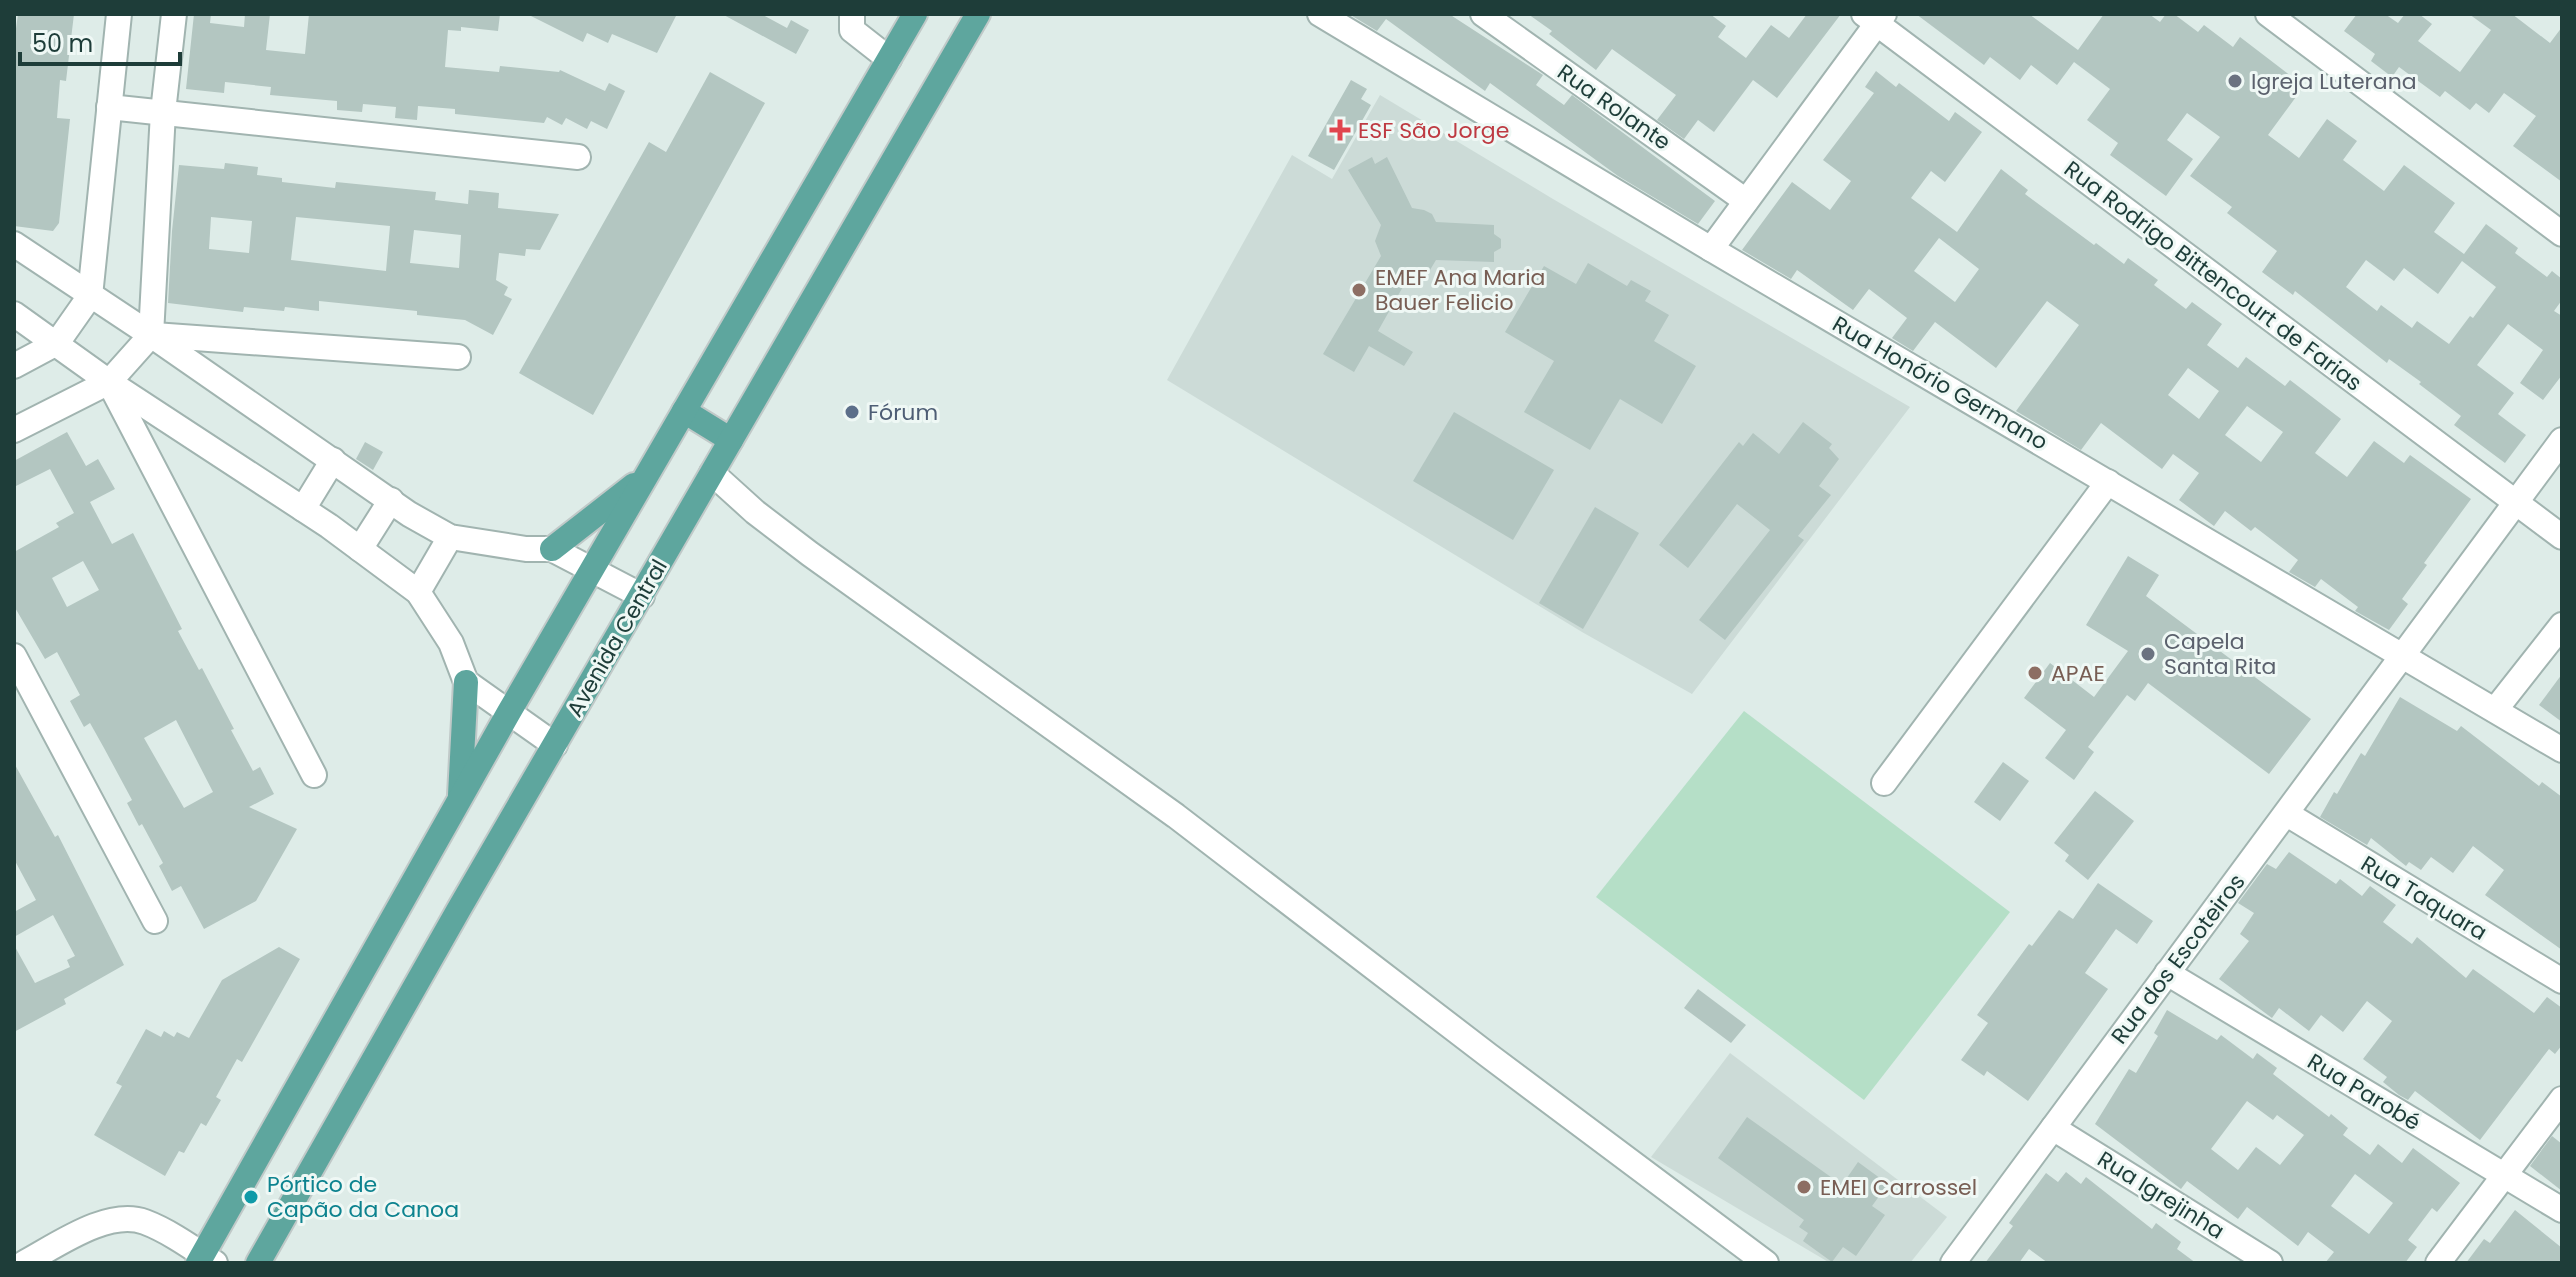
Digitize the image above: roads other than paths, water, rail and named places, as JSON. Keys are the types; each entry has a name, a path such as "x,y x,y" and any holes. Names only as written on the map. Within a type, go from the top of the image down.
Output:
{"main road":[{"path":"205,1260 509,712 915,14"},
{"name":"Avenida Central","path":"258,1263 976,15"},
{"path":"684,411 731,440"},
{"path":"552,549 646,476"},
{"path":"460,801 466,682"}],"street":[{"path":"14,366 57,343 90,296 119,14"},
{"path":"14,430 109,382 151,335 163,112 174,14"},
{"path":"852,14 851,25 856,35 889,59"},
{"name":"Rua Honório Germano","path":"1320,14 1711,249 2562,750"},
{"name":"Rua Rolante","path":"1483,14 1746,201"},
{"path":"2268,14 2562,234"},
{"path":"1711,249 1875,17"},
{"name":"Rua Rodrigo Bittencourt de Farias","path":"1875,17 2562,537"},
{"path":"109,107 578,157"},
{"path":"14,244 450,537 526,549 552,549 642,596"},
{"path":"14,314 109,382 303,509 418,592 451,643 466,682 555,745"},
{"path":"151,335 458,357"},
{"path":"109,382 314,775"},
{"name":"Rua dos Escoteiros","path":"1953,1263 2562,440"},
{"path":"303,509 333,460"},
{"path":"712,473 755,512 810,554 1176,816 1766,1263"},
{"path":"1884,783 2108,482"},
{"path":"360,549 391,500"},
{"path":"418,592 450,537"},
{"path":"2495,710 2562,625"},
{"path":"14,656 155,921"},
{"name":"Rua Taquara","path":"2287,814 2562,981"},
{"name":"Rua Parobé","path":"2167,973 2562,1210"},
{"path":"2438,1263 2562,1099"},
{"name":"Rua Igrejinha","path":"2053,1128 2270,1263"},
{"path":"24,1263 96,1225 117,1220 143,1221 205,1260"}],"place":[{"name":"Igreja Luterana","path":"2235,81"},
{"name":"ESF São Jorge","path":"1340,130"},
{"name":"EMEF Ana Maria Bauer Felicio","path":"1359,290"},
{"name":"Fórum","path":"852,412"},
{"name":"Capela Santa Rita","path":"2148,654"},
{"name":"APAE","path":"2035,673"},
{"name":"EMEI Carrossel","path":"1804,1187"},
{"name":"Pórtico de Capão da Canoa","path":"251,1197"}]}
